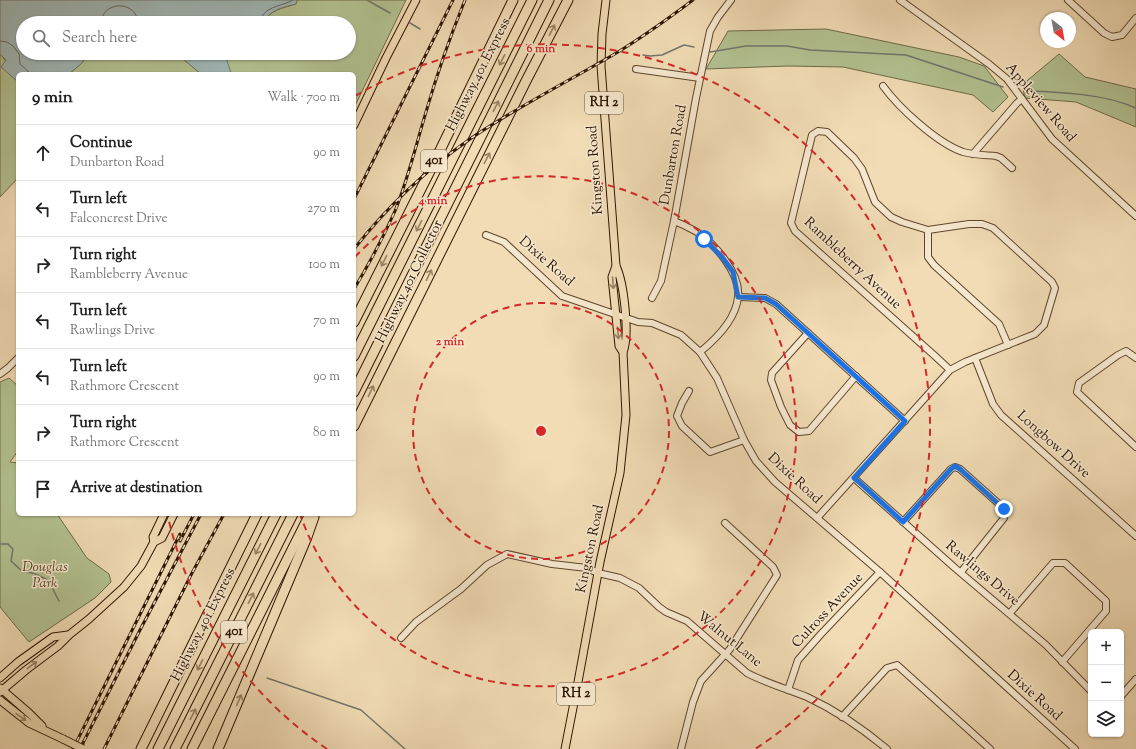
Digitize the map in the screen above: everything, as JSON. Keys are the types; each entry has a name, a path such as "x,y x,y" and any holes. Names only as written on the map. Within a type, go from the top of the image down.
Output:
{"highway":[{"name":"401","path":"356,318 430,171 513,0"},
{"name":"Highway 401 Express","path":"356,352 532,0"},
{"name":"Highway 401 Express","path":"356,388 549,0"},
{"name":"Highway 401 Collector","path":"356,422 500,131 568,0"},
{"name":"401","path":"141,749 257,516"},
{"name":"Highway 401 Express","path":"158,749 275,516"},
{"name":"401","path":"175,749 292,516"},
{"name":"401","path":"192,749 309,516"},
{"path":"218,749 307,537 314,516"}],"main road":[{"path":"356,121 416,0"},
{"name":"Kingston Road","path":"565,749 598,573 618,481 626,415 624,352 626,344 625,316 620,275 616,266 601,66 602,34 606,0"},
{"name":"Kingston Road","path":"616,266 612,277 617,314 619,346 624,352"},
{"path":"154,542 153,537 163,516"},
{"path":"45,729 29,713 1,690 58,646 124,587 140,566 154,542 162,538 173,516"},
{"path":"0,678 18,662 53,637 69,635"},
{"path":"0,700 29,722 83,749"}],"street":[{"name":"Dunbarton Road","path":"700,352 708,346 725,327 732,316 738,297 733,272 722,257 698,232 674,221 710,31 718,17 731,0"},
{"name":"Appleview Road","path":"900,0 989,64 1007,79 1052,139 1136,216"},
{"path":"1068,0 1104,33 1112,37 1122,35 1136,18"},
{"path":"636,69 700,78"},
{"path":"883,86 893,100 938,139 951,147 973,154 996,156 1001,158 1012,168"},
{"path":"973,154 1022,99"},
{"name":"Rambleberry Avenue","path":"818,517 950,370 965,362 1035,334 1044,325 1055,288 1052,282 993,228 982,224 969,224 928,230 890,217 875,202 862,169 854,158 827,132 818,131 812,135 791,223 795,231 950,370"},
{"path":"652,298 661,281 674,221"},
{"path":"928,230 928,257 934,265 999,324 1008,345"},
{"name":"Dixie Road","path":"486,235 504,242 562,296 625,316 638,322 652,323 681,335 700,352 717,378 744,440 756,460 775,482 818,517 880,572 1075,749"},
{"path":"738,297 765,298 776,304 905,421"},
{"path":"808,333 772,373 771,380 781,407 790,425 799,432 808,431 856,376"},
{"path":"1136,358 1126,351 1118,355 1079,383 1077,392 1136,447"},
{"name":"Longbow Drive","path":"975,358 993,404 1001,415 1136,536"},
{"path":"0,374 16,360"},
{"path":"689,390 677,416 682,426 710,452 744,440"},
{"path":"903,522 951,469 955,466 960,469 1004,509 1004,518 961,572"},
{"name":"Rawlings Drive","path":"854,478 1046,645 1088,688"},
{"path":"681,749 693,702 701,681 725,654 738,636 777,575 773,567 725,523"},
{"name":"Walnut Lane","path":"401,638 416,622 461,589 488,565 507,554 552,564 587,568 598,573 620,578 639,588 662,609 687,621 747,673 758,679 809,698 872,736 887,749"},
{"path":"1010,613 1053,563 1065,563 1106,601 1106,611 1062,662"},
{"name":"Culross Avenue","path":"788,690 798,660 820,634 880,572"},
{"path":"842,717 887,668 897,666 990,749"},
{"path":"1124,693 1136,679"}],"green space":[{"path":"297,0 406,0 356,104 356,72 227,72 225,60 356,60 356,16 268,16 282,8 296,4"},
{"path":"826,29 959,57 984,66 1008,97 993,112 973,95 843,67 788,66 706,69 728,31"},
{"path":"0,54 16,79 16,180 0,197"},
{"path":"1059,54 1085,77 1136,89 1136,127 1076,102 1025,98 1022,85"},
{"path":"84,60 184,60 199,72 71,72"},
{"name":"Douglas Park","path":"9,378 16,384 16,454 10,462 16,463 16,516 58,516 87,558 109,574 111,582 95,598 29,642 0,607 0,382"}],"water":[{"path":"0,0 297,0 296,4 282,8 268,16 16,16 16,60 84,60 71,72 16,72 16,80 1,67 6,60 0,54"},
{"path":"184,60 227,60 231,72 199,72"}],"waterway":[{"path":"367,0 390,13"},
{"path":"410,23 420,29"},
{"path":"643,55 662,55 684,45 694,47"},
{"path":"710,52 746,46 787,46 810,50 906,55 1003,87"},
{"path":"1027,91 1068,93 1097,97 1124,103 1136,108"},
{"path":"0,544 8,544 13,549 11,561 23,572 33,573 48,580 59,601"},
{"path":"267,678 361,710 405,749"}],"railway":[{"path":"356,195 453,0"},
{"path":"356,285 381,241 400,199 439,70 465,0"},
{"path":"356,247 380,218 408,190 438,163 470,139 543,94 628,46 693,0"},
{"path":"180,541 193,516"},
{"path":"80,749 200,516"},
{"path":"104,749 192,573 223,516"},
{"path":"73,749 180,534"}],"route":[{"path":"704,239 725,260 733,272 738,297 765,298 776,304 905,421 854,478 903,522 955,466 1004,509"}]}
